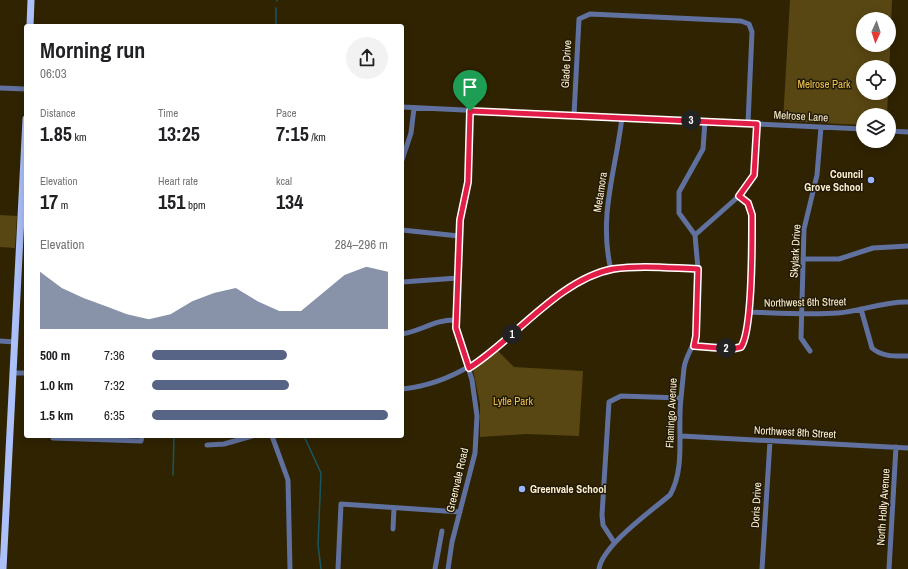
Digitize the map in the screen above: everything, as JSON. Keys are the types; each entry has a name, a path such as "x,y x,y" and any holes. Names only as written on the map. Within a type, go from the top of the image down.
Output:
{"main road":[{"path":"30,24 32,0"},
{"path":"3,569 14,342 24,181"}],"street":[{"name":"Glade Drive","path":"574,115 579,19 582,16 590,14 741,21 749,24 752,32 748,123"},
{"path":"0,88 24,89"},
{"name":"Melrose Lane","path":"404,107 856,129"},
{"path":"404,154 411,133 414,108"},
{"name":"Greenvale Road","path":"448,569 460,512 475,453 476,405 469,368 457,335 456,320 459,236 461,214 468,182 470,111"},
{"name":"Metamora","path":"611,270 605,233 606,211 622,117"},
{"name":"Flamingo Avenue","path":"600,569 600,562 614,542 670,495 676,485 681,436 681,398 684,366 694,346 696,336 698,269 695,235 680,213 679,192 704,149 705,121"},
{"path":"695,235 739,196 754,175 757,124"},
{"name":"Skylark Drive","path":"810,351 801,338 804,229 817,175 821,127"},
{"path":"896,131 908,132"},
{"path":"694,346 732,349 741,347 747,332 752,215 748,203 739,196"},
{"path":"404,230 459,236"},
{"path":"803,259 839,259 873,248 908,246"},
{"path":"404,389 438,382 469,368 581,280 611,270 640,266 698,269"},
{"path":"404,282 458,278"},
{"name":"Northwest 6th Street","path":"749,312 802,314 839,313 889,302 908,302"},
{"path":"862,309 872,348 877,352 887,355 908,356"},
{"path":"404,334 442,321 456,320"},
{"path":"0,341 14,342"},
{"path":"13,373 24,373"},
{"path":"614,542 603,525 602,515 609,402 621,396 681,398"},
{"name":"Northwest 8th Street","path":"681,436 908,448"},
{"path":"97,438 141,439"},
{"path":"206,444 224,444 245,438"},
{"path":"273,438 288,480 290,569"},
{"name":"Doris Drive","path":"762,569 770,441"},
{"name":"North Holly Avenue","path":"889,569 896,447"},
{"path":"338,569 341,504 460,512"},
{"path":"393,529 394,508"},
{"path":"435,569 442,531"}],"green space":[{"name":"Melrose Park","path":"790,0 892,0 892,12 856,12 856,52 890,52 890,60 856,60 856,100 888,100 887,108 856,108 856,125 783,121"},
{"path":"0,215 17,216 15,248 0,247"},
{"name":"Lytle Park","path":"498,351 514,367 583,371 579,436 526,434 480,437 480,404 473,369"}],"waterway":[{"path":"276,8 276,24"},
{"path":"173,475 174,438"},
{"path":"305,438 321,473 318,545 321,569"}],"place":[{"name":"Council Grove School","path":"871,180"},
{"name":"Greenvale School","path":"522,489"}],"route":[{"path":"470,111 757,124 754,175 739,196 748,203 752,215 749,312 747,332 744,343 741,347 732,349 694,346 696,336 698,269 640,266 611,270 581,280 559,295 469,368 457,335 456,328 460,220 469,173 468,150 470,111"}]}
